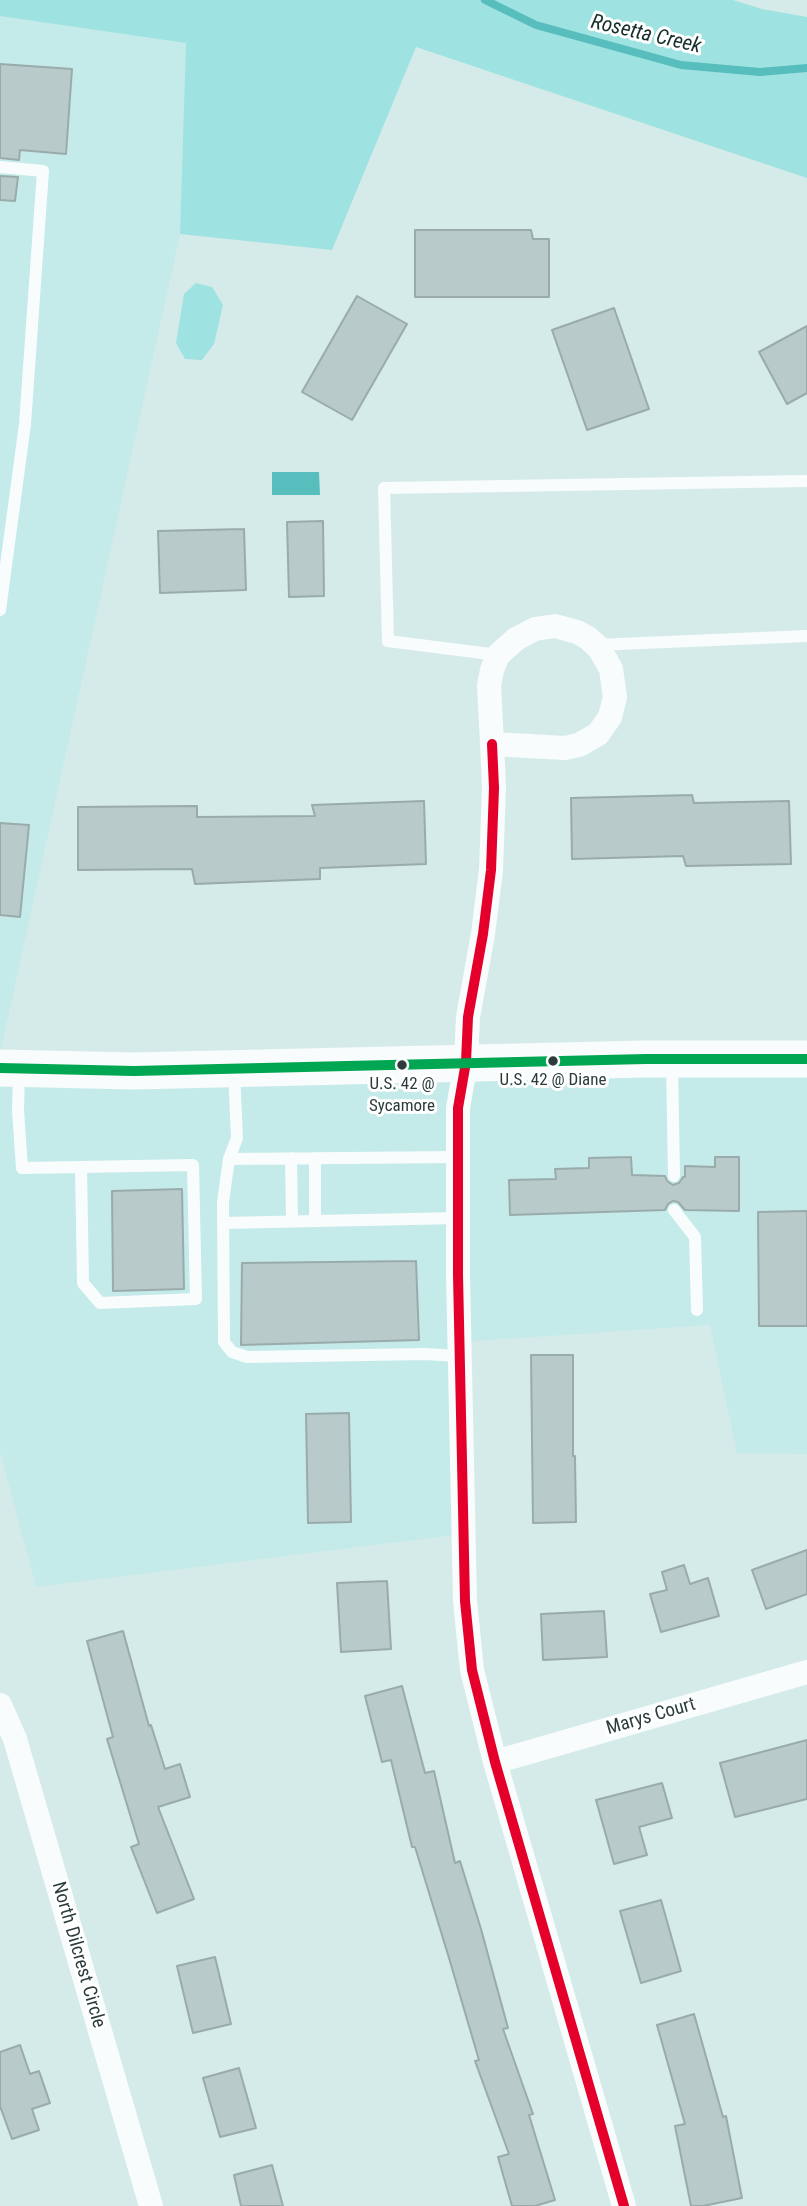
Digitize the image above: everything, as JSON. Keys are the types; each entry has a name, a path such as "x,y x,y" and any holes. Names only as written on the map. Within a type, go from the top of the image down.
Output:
{"main road":[{"path":"9,1068 134,1071 466,1062 807,1059"}],"street":[{"path":"492,744 565,748 579,745 597,734 610,717 615,697 611,668 596,645 578,632 555,626 535,629 516,639 498,655 489,685 494,788 491,870 468,1017 466,1062 458,1108 459,1356 465,1601 472,1670 495,1762 624,2206"},
{"name":"Marys Court","path":"495,1762 807,1672"},
{"name":"North Dilcrest Circle","path":"0,1705 15,1739 151,2206"}],"lane":[{"path":"0,167 43,171 25,424 0,610"},
{"path":"498,655 388,641 384,488 807,481"},
{"path":"596,645 807,636"},
{"path":"672,1059 674,1177"},
{"path":"9,1068 18,1110 22,1168 193,1165 197,1299 100,1303 82,1283 81,1167"},
{"path":"234,1069 237,1138 229,1158 223,1202 224,1342 232,1352 247,1357 425,1354 459,1356"},
{"path":"229,1158 458,1157"},
{"path":"291,1158 292,1221"},
{"path":"315,1158 315,1221"},
{"path":"674,1210 695,1237 697,1310"},
{"path":"223,1223 458,1218"}],"shaded area":[{"path":"0,0 733,0 762,9 807,17 807,178 416,47 332,250 180,234 186,43 0,16"},
{"path":"0,16 186,43 180,234 0,1053"},
{"path":"196,283 212,287 223,305 214,344 202,360 185,359 176,343 184,294"},
{"path":"272,472 319,472 320,495 272,495"},
{"path":"807,1059 807,1454 737,1453 710,1325 459,1342 463,1534 36,1587 0,1451 0,1062"}],"building":[{"path":"0,64 72,69 66,154 20,150 19,160 0,158"},
{"path":"0,176 18,177 15,201 0,200"},
{"path":"415,230 531,230 533,239 549,239 549,297 415,297"},
{"path":"357,296 407,324 352,420 302,392"},
{"path":"614,308 649,409 587,430 552,330"},
{"path":"807,326 807,393 787,404 759,352"},
{"path":"323,521 324,596 289,597 287,522"},
{"path":"244,529 246,590 160,593 158,531"},
{"path":"692,795 694,803 789,801 791,864 686,866 683,856 572,859 571,798"},
{"path":"424,801 426,864 320,868 320,879 195,884 192,869 78,870 78,807 197,806 197,817 315,816 312,805"},
{"path":"0,823 29,825 20,917 0,915"},
{"path":"631,1157 632,1175 665,1176 673,1185 685,1177 685,1166 715,1167 715,1157 739,1157 739,1211 685,1210 678,1202 673,1201 665,1210 510,1215 509,1180 556,1179 555,1169 589,1168 589,1158"},
{"path":"182,1189 184,1289 113,1291 112,1191"},
{"path":"807,1211 807,1326 759,1326 758,1212"},
{"path":"416,1261 419,1340 241,1345 242,1263"},
{"path":"531,1355 573,1355 576,1522 533,1523"},
{"path":"349,1413 351,1522 308,1523 306,1414"},
{"path":"807,1550 807,1594 766,1609 752,1570"},
{"path":"684,1565 690,1584 708,1578 719,1616 661,1632 650,1594 667,1590 662,1572"},
{"path":"387,1581 391,1649 341,1652 337,1583"},
{"path":"604,1611 607,1657 543,1660 541,1614"},
{"path":"123,1631 149,1726 151,1725 165,1769 180,1764 190,1797 158,1807 194,1899 157,1913 131,1847 139,1844 107,1739 113,1737 87,1641"},
{"path":"402,1686 425,1773 434,1771 455,1863 460,1861 481,1929 508,2028 503,2029 533,2114 529,2115 555,2200 535,2206 512,2206 498,2157 509,2154 475,2061 479,2060 415,1847 412,1847 391,1760 382,1762 365,1696"},
{"path":"807,1740 807,1799 735,1817 720,1763"},
{"path":"662,1783 672,1818 639,1827 647,1855 614,1864 596,1800"},
{"path":"661,1900 681,1971 641,1983 620,1911"},
{"path":"215,1957 231,2024 193,2033 177,1966"},
{"path":"694,2014 723,2117 726,2116 742,2198 703,2206 691,2206 675,2126 685,2124 657,2025"},
{"path":"20,2045 30,2074 39,2071 50,2103 32,2109 39,2130 12,2139 0,2106 0,2052"},
{"path":"239,2068 256,2128 220,2137 203,2078"},
{"path":"272,2165 283,2206 241,2206 234,2175"}],"waterway":[{"name":"Rosetta Creek","path":"485,0 536,25 681,65 760,72 807,68"}],"transit line":[{"path":"492,744 494,788 491,870 468,1017 466,1062 458,1108 458,1275 465,1601 472,1670 495,1762 624,2206"},
{"path":"0,1068 134,1071 646,1059 807,1059"}],"place":[{"name":"U.S. 42 @ Diane","path":"553,1061"},
{"name":"U.S. 42 @ Sycamore","path":"402,1065"}]}
